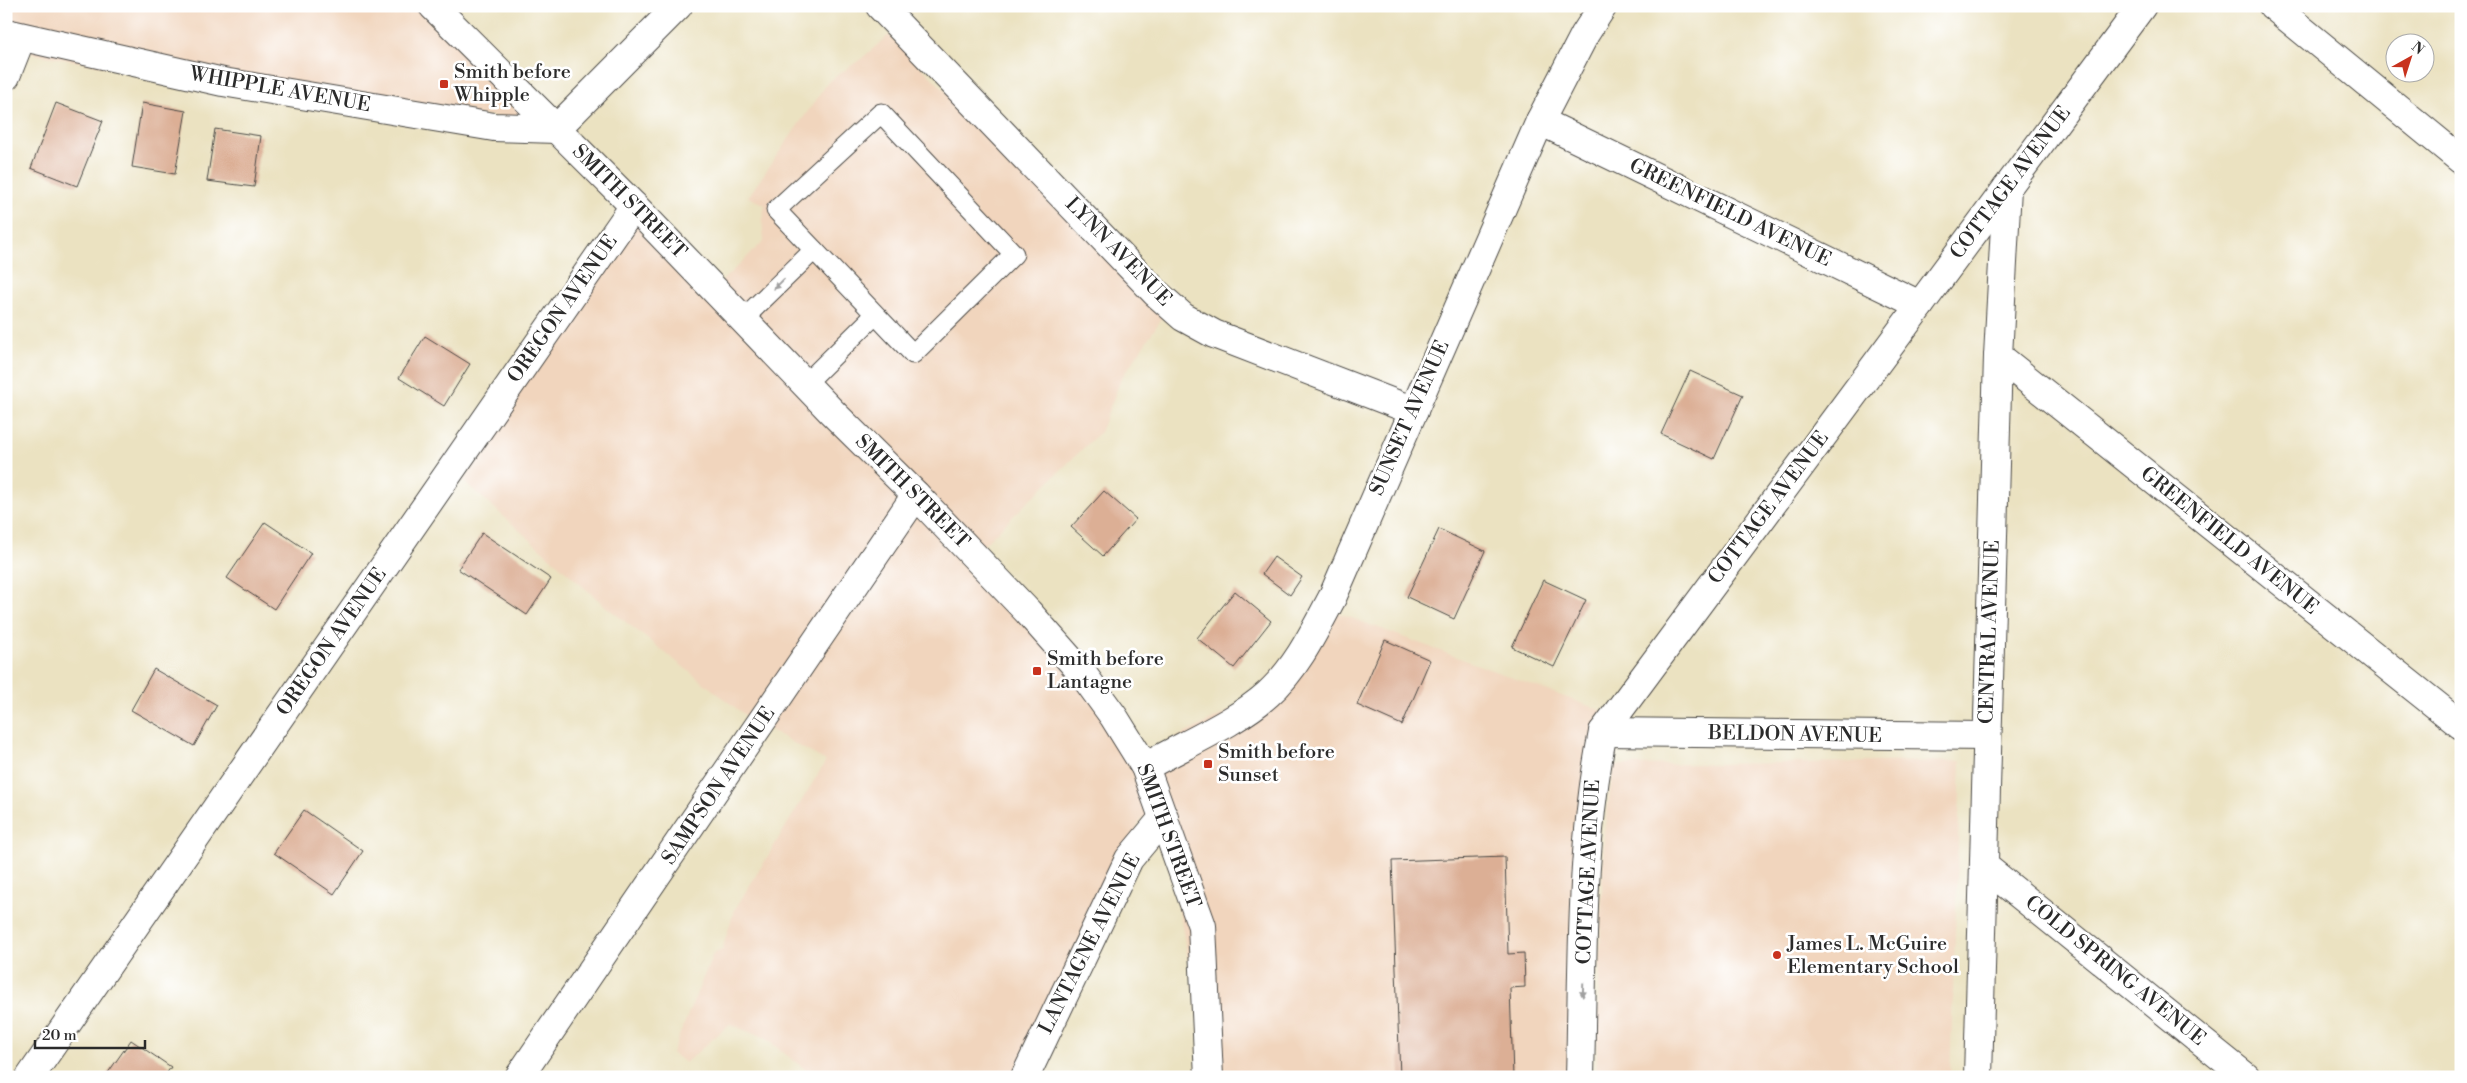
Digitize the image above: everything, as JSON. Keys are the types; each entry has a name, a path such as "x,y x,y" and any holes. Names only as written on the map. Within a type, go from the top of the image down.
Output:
{"street":[{"name":"SMITH STREET","path":"433,6 634,206 805,384 916,495 1028,612 1082,673 1114,717 1145,767 1202,926 1209,1077"},
{"path":"556,129 590,98 678,6"},
{"name":"LYNN AVENUE","path":"880,6 1156,293 1183,317 1214,334 1414,411"},
{"name":"SUNSET AVENUE","path":"1145,767 1230,721 1268,694 1288,671 1311,639 1332,598 1540,120 1585,34 1603,6"},
{"name":"COTTAGE AVENUE","path":"1580,1077 1586,874 1592,784 1603,732 2142,6"},
{"path":"2273,6 2461,160"},
{"path":"6,76 14,36"},
{"name":"WHIPPLE AVENUE","path":"14,36 223,82 494,127 556,129"},
{"name":"GREENFIELD AVENUE","path":"1540,120 1920,305"},
{"name":"CENTRAL AVENUE","path":"1978,1077 1998,356 2007,188"},
{"name":"OREGON AVENUE","path":"30,1077 634,206"},
{"name":"GREENFIELD AVENUE","path":"1998,356 2461,725"},
{"name":"SAMPSON AVENUE","path":"519,1077 916,495"},
{"name":"BELDON AVENUE","path":"1603,732 1987,736"},
{"name":"LANTAGNE AVENUE","path":"1025,1077 1129,858 1164,817"},
{"name":"COLD SPRING AVENUE","path":"1984,866 2246,1077"}],"lane":[{"path":"880,113 1014,254 912,354 875,315 776,210 880,113"},
{"path":"743,319 814,250"},
{"path":"805,384 875,315"}],"shaded area":[{"path":"6,6 425,6 535,119 306,103 6,49"},
{"path":"889,35 1167,311 1122,377 1100,432 971,557 1087,691 1128,762 1251,700 1322,607 1602,711 1570,1077 1207,1077 1202,1033 1172,874 1152,817 1141,819 1022,1077 815,1077 766,1039 730,1024 685,1063 672,1053 713,954 722,950 734,911 826,761 750,719 604,605 450,469 632,217 709,293 764,241 762,220 765,205 748,197 829,81 861,59"},
{"name":"James L. McGuire Elementary School","path":"1961,761 1950,1077 1596,1077 1604,832 1614,765"}],"building":[{"path":"56,103 103,121 77,186 31,168"},
{"path":"142,103 186,111 175,174 132,167"},
{"path":"215,129 261,136 254,187 207,181"},
{"path":"425,336 470,364 444,406 399,378"},
{"path":"1690,371 1743,395 1714,459 1661,434"},
{"path":"1104,491 1136,519 1103,556 1071,527"},
{"path":"265,522 311,553 274,609 227,578"},
{"path":"1439,529 1485,551 1454,619 1407,597"},
{"path":"482,533 551,579 527,615 458,569"},
{"path":"1274,557 1302,577 1290,595 1262,574"},
{"path":"1543,580 1586,600 1554,667 1512,647"},
{"path":"1235,591 1271,621 1234,668 1197,638"},
{"path":"1385,640 1430,660 1402,725 1357,705"},
{"path":"154,669 217,705 194,746 131,710"},
{"path":"304,810 363,851 334,894 274,853"},
{"path":"1505,857 1508,954 1524,953 1525,987 1510,988 1513,1077 1400,1077 1392,861"},
{"path":"131,1040 171,1067 164,1077 105,1077"}],"place":[{"name":"Smith before Whipple","path":"444,84"},
{"name":"Smith before Lantagne","path":"1037,671"},
{"name":"Smith before Sunset","path":"1208,764"},
{"name":"James L. McGuire Elementary School","path":"1777,955"}]}
